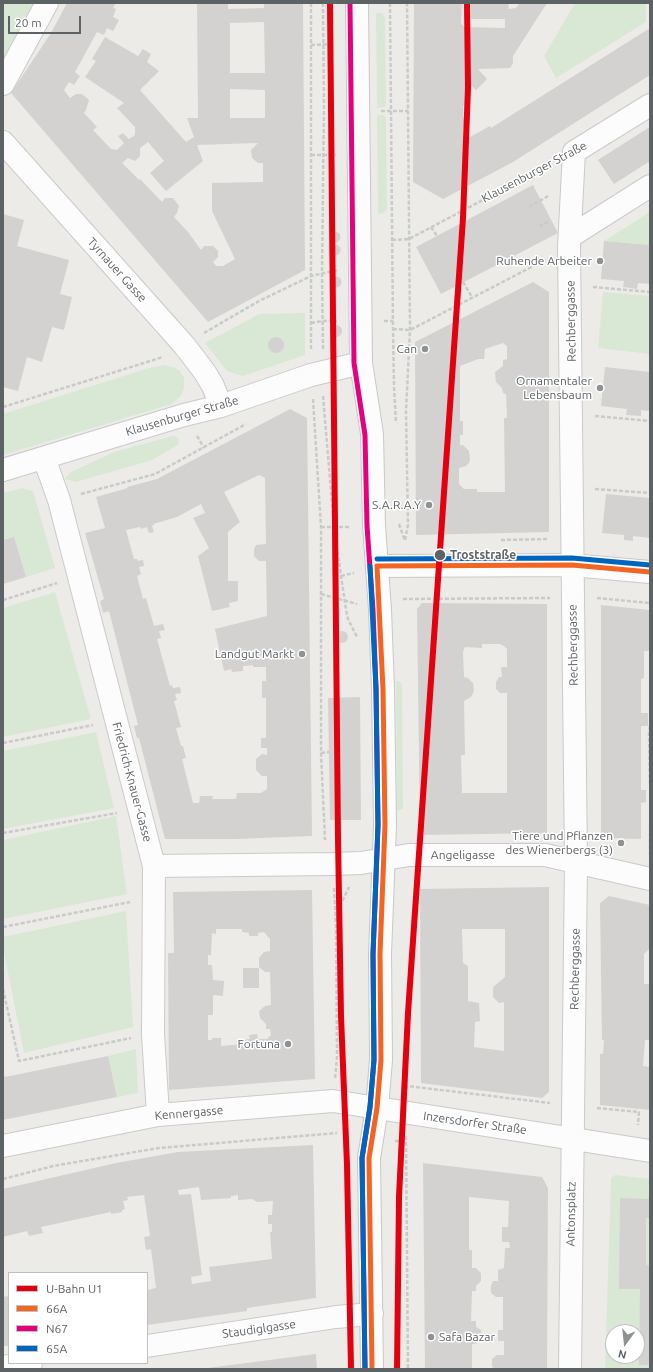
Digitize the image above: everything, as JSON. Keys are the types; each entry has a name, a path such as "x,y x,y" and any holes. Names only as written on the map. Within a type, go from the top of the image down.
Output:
{"street":[{"path":"3,84 47,3"},
{"path":"357,3 362,363 372,434 374,526 380,610 383,688 385,825 380,954 381,1060 377,1108 369,1158 372,1369"},
{"name":"Klausenburger Straße","path":"574,152 650,105"},
{"name":"Tyrnauer Gasse","path":"3,142 184,345 204,371 213,386 221,406"},
{"name":"Rechberggasse","path":"572,1138 576,862 570,242 574,152"},
{"path":"570,242 650,186"},
{"name":"Klausenburger Straße","path":"3,470 184,415 221,406 317,374 362,363"},
{"name":"Friedrich-Knauer-Gasse","path":"44,458 59,500 154,866 153,1034 158,1115"},
{"path":"377,566 572,565 650,572"},
{"name":"Angeligasse","path":"154,866 361,863 409,855 545,855 650,879"},
{"name":"Kennergasse","path":"3,1146 158,1115 333,1101 377,1108"},
{"name":"Inzersdorfer Straße","path":"377,1108 572,1138"},
{"path":"572,1138 650,1150"},
{"name":"Antonsplatz","path":"570,1369 572,1138"},
{"name":"Staudiglgasse","path":"148,1346 372,1314"},
{"path":"3,1367 24,1364"}],"path":[{"path":"311,3 311,323 317,374 321,527 321,753 324,840 333,864 336,926 337,1057 335,1080"},
{"path":"323,3 323,321 317,374 323,394 334,527 344,600"},
{"path":"390,3 393,328 396,424"},
{"path":"398,519 405,541 408,526 406,411 410,330 407,3"},
{"name":"Klausenburger Straße","path":"392,240 408,239 574,152"},
{"path":"431,227 436,236"},
{"path":"393,328 410,330 570,242"},
{"path":"3,407 165,356 259,301 311,276 344,269 360,268"},
{"path":"464,282 472,297"},
{"path":"570,285 650,292"},
{"path":"311,323 323,321"},
{"path":"571,414 650,421"},
{"path":"59,500 155,474 250,422"},
{"path":"572,487 650,493"},
{"path":"3,600 79,576"},
{"path":"402,600 554,598 573,596 650,603"},
{"path":"3,743 116,722"},
{"path":"650,726 650,786"},
{"path":"321,753 329,752"},
{"path":"3,833 139,808"},
{"path":"650,825 650,879"},
{"path":"3,927 154,898"},
{"path":"3,989 19,1061 153,1034"},
{"path":"407,1086 572,1106 639,1112 638,1121"},
{"path":"3,1179 53,1166 159,1148 337,1133"},
{"path":"406,1142 408,1369"}],"green space":[{"path":"3,3 39,3 3,84"},
{"path":"575,3 646,3 646,22 556,78 544,56"},
{"path":"376,13 382,13 385,17 386,104 385,107 377,108"},
{"path":"377,115 384,115 386,118 387,210 384,213 378,214"},
{"path":"650,212 650,245 604,241"},
{"path":"603,292 650,296 650,354 598,348"},
{"path":"305,313 305,355 243,376 227,371 205,343 259,314"},
{"path":"165,365 180,371 184,378 184,388 180,397 172,404 3,455 3,414 149,368"},
{"path":"172,436 177,437 179,440 178,445 152,460 76,482 65,479 71,472 114,452"},
{"path":"22,488 33,491 55,568 26,577 14,537 3,540 3,493"},
{"path":"55,592 91,719 3,737 3,608"},
{"path":"396,681 399,681 402,684 403,809 399,810 397,810"},
{"path":"96,732 114,808 3,829 3,751"},
{"path":"116,816 127,894 3,919 3,840"},
{"path":"126,911 133,1027 24,1053 3,947 3,937"},
{"path":"136,1049 138,1093 117,1097 108,1056"},
{"path":"615,1175 650,1179 650,1369 605,1369 605,1364 645,1364 645,1324 606,1324 611,1178"}],"building":[{"path":"67,3 116,3 113,8 116,9 113,17 119,20 113,31 107,28 104,35 97,32 75,72 80,76 74,85 69,82 64,90 70,98 76,94 82,94 89,100 84,113 97,127 93,130 111,149 117,150 124,143 118,136 123,133 129,139 135,135 135,127 117,108 124,103 85,77 96,61 92,59 105,37 138,56 143,49 151,54 147,62 159,71 140,90 186,142 194,137 187,118 198,118 197,3 228,3 228,9 264,8 264,3 303,3 305,270 208,322 11,93 51,33","holes":["264,22 265,73 230,73 230,23","230,89 265,90 265,118 230,118","148,142 164,161 150,173 166,191 203,161 197,145 258,143 251,150 252,158 258,163 263,163 263,182 212,183 212,211 235,259 223,266 216,266 213,262 218,257 218,251 213,246 204,246 201,250 188,232 174,217 179,206 173,198 165,198 162,202 122,163 128,158 135,161 140,156 140,148"]},
{"path":"414,3 462,3 461,24 465,27 505,28 505,19 471,19 471,3 508,3 509,9 516,8 520,3 547,3 513,56 513,63 510,68 478,69 487,79 476,90 466,81 466,105 463,105 463,119 467,119 466,127 463,127 463,135 468,138 490,126 491,128 650,28 650,75 513,162 443,199 413,182"},
{"path":"648,128 650,130 650,161 614,184 598,160"},
{"path":"533,185 558,233 441,294 416,247"},
{"path":"3,214 24,220 17,246 69,260 60,294 72,297 64,330 52,327 42,362 27,357 18,391 3,387"},
{"path":"335,231 339,233 341,237 339,241 335,243 331,241 329,237 331,233"},
{"path":"604,241 650,245 650,284 638,283 637,289 623,287 624,281 601,279"},
{"path":"335,244 339,246 341,250 339,254 335,256 331,254 329,250 331,246"},
{"path":"336,276 340,278 342,282 340,286 336,288 332,286 330,282 332,278"},
{"path":"533,282 549,292 549,532 416,535 415,342","holes":["503,343 507,346 507,359 503,360 503,366 495,372 496,382 502,388 503,393 506,394 507,418 504,418 505,492 477,492 477,489 464,489 459,484 459,468 466,466 470,459 469,451 463,445 460,445 460,435 463,435 463,421 460,421 460,366 478,359 484,359 485,349"]},
{"path":"336,325 340,327 342,331 340,335 336,337 332,335 330,331 332,327"},
{"path":"273,337 279,337 284,342 282,351 279,353 273,353 268,348 268,342"},
{"path":"605,367 650,372 650,411 641,410 641,416 626,415 627,409 601,406"},
{"path":"290,409 307,418 312,836 236,839 165,839 139,738 137,738 134,726 138,725 109,611 103,613 100,601 104,599 85,533 105,528 96,497 157,479","holes":["259,475 265,478 266,544 256,545 254,549 254,556 259,561 266,561 267,616 215,629 224,671 231,669 232,672 243,671 243,666 253,665 253,667 266,667 266,681 262,681 262,698 266,698 266,738 261,738 261,748 267,748 267,755 262,754 256,759 256,770 262,776 267,776 267,789 261,793 237,793 236,799 212,799 213,796 200,796 199,803 193,803 182,759 186,758 176,728 181,727 174,701 177,700 175,694 181,693 180,687 173,688 172,685 170,686 157,639 161,638 159,631 165,630 163,624 154,626 146,598 143,599 137,576 141,574 139,567 144,566 143,560 138,561 137,559 134,559 126,530 147,527 149,533 154,532 152,526 154,525 153,524 177,517 201,504 205,513 193,518 209,548 198,556 212,611 230,607 229,603 238,601 238,581 228,581 228,532 240,522 224,492"]},
{"path":"606,494 650,498 650,538 633,536 633,541 624,540 624,535 602,533"},
{"path":"14,537 26,577 3,584 3,540"},
{"path":"422,603 547,604 547,833 420,835 417,609","holes":["482,644 500,644 507,649 507,667 501,667 502,677 499,677 496,682 496,689 500,693 507,693 507,793 462,793 461,755 465,755 464,701 471,697 474,691 473,683 468,678 464,677 463,652 465,647 482,648"]},
{"path":"601,605 650,610 650,651 644,651 644,678 641,679 641,713 648,713 648,726 641,726 641,790 646,790 646,802 641,803 641,839 601,838"},
{"path":"344,631 347,632 347,642 340,643 337,642 336,635 337,632"},
{"path":"360,697 361,820 330,820 328,698"},
{"path":"549,887 549,1092 542,1098 421,1083 420,889","holes":["462,929 505,929 505,977 493,987 493,997 499,1003 504,1002 504,1051 474,1047 475,1022 480,1021 479,1003 468,1001 468,966 463,963"]},
{"path":"312,890 315,1079 169,1090 168,953 174,953 173,892","holes":["216,929 242,929 242,932 249,933 249,936 258,936 258,933 264,932 270,939 270,951 264,952 259,958 259,967 265,972 270,972 271,1005 265,1006 259,1011 260,1018 266,1024 266,1029 270,1029 271,1035 267,1039 258,1039 257,1034 249,1035 250,1039 243,1040 243,1044 221,1046 221,1038 212,1038 212,1040 208,1040 208,1015 213,1015 213,995 223,996 224,981 213,980 212,965 208,965 208,955 211,955 212,933 216,934"]},
{"path":"609,896 650,905 650,948 644,954 644,984 649,984 649,1040 645,1040 643,1066 650,1067 650,1110 600,1105 600,1054 603,1054 604,1040 602,1040 600,903"},
{"path":"243,968 259,968 259,988 243,988"},
{"path":"108,1056 117,1097 3,1120 3,1073 5,1077"},
{"path":"313,1145 316,1298 247,1308 247,1311 148,1325 148,1290 156,1288 151,1249 146,1250 144,1237 150,1236 144,1195 127,1197 128,1200 123,1201 125,1209 122,1210 122,1212 111,1214 111,1212 41,1227 43,1233 29,1236 27,1231 3,1237 3,1189 116,1163 178,1152","holes":["199,1187 201,1200 231,1198 231,1196 238,1195 238,1200 252,1199 257,1202 273,1201 272,1215 268,1215 268,1224 272,1224 272,1232 270,1232 272,1259 209,1267 211,1281 192,1284 191,1277 202,1275 191,1194 179,1195 178,1190"]},
{"path":"423,1163 542,1177 548,1188 547,1369 494,1369 492,1366 492,1359 497,1355 504,1355 504,1341 498,1341 498,1330 503,1330 503,1297 496,1297 491,1293 491,1286 493,1281 498,1281 498,1270 504,1268 505,1248 510,1248 509,1242 502,1242 502,1227 508,1227 509,1201 469,1197 469,1250 472,1250 472,1268 476,1268 481,1273 481,1281 476,1286 476,1291 472,1291 471,1321 476,1321 476,1327 481,1330 481,1338 476,1344 472,1344 472,1369 425,1369"},
{"path":"620,1198 650,1199 650,1218 646,1218 646,1265 650,1265 650,1365 639,1365 645,1364 645,1324 640,1324 640,1289 619,1289"},
{"path":"8,1296 8,1346 3,1346 3,1297"},
{"path":"316,1354 317,1369 208,1369 208,1368"}],"metro line":[{"name":"U1","path":"330,3 338,838 341,1016 347,1165 351,1369"},
{"name":"U1","path":"397,1369 399,1197 408,1013 463,218 468,88 467,3"}],"transit line":[{"name":"N67","path":"350,3 354,363 365,435 367,526 373,610 376,689 378,825 373,954 374,1060 370,1107 362,1158 365,1369"},
{"name":"65A","path":"377,559 572,558 650,565"},
{"name":"66A","path":"377,566 572,565 650,572"},
{"name":"65A","path":"365,1369 362,1158 370,1107 374,1060 373,954 378,825 376,689 370,566"},
{"name":"66A","path":"372,1369 369,1158 377,1108 381,1060 380,954 385,825 383,689 377,566"}],"place":[{"name":"Ruhende Arbeiter","path":"600,261"},
{"name":"Can","path":"425,349"},
{"name":"Ornamentaler Lebensbaum","path":"600,388"},
{"name":"S.A.R.A.Y","path":"429,505"},
{"name":"Troststraße","path":"440,555"},
{"name":"Landgut Markt","path":"302,654"},
{"name":"Tiere und Pflanzen des Wienerbergs (3)","path":"621,843"},
{"name":"Fortuna","path":"288,1044"},
{"name":"Safa Bazar","path":"431,1337"}]}
